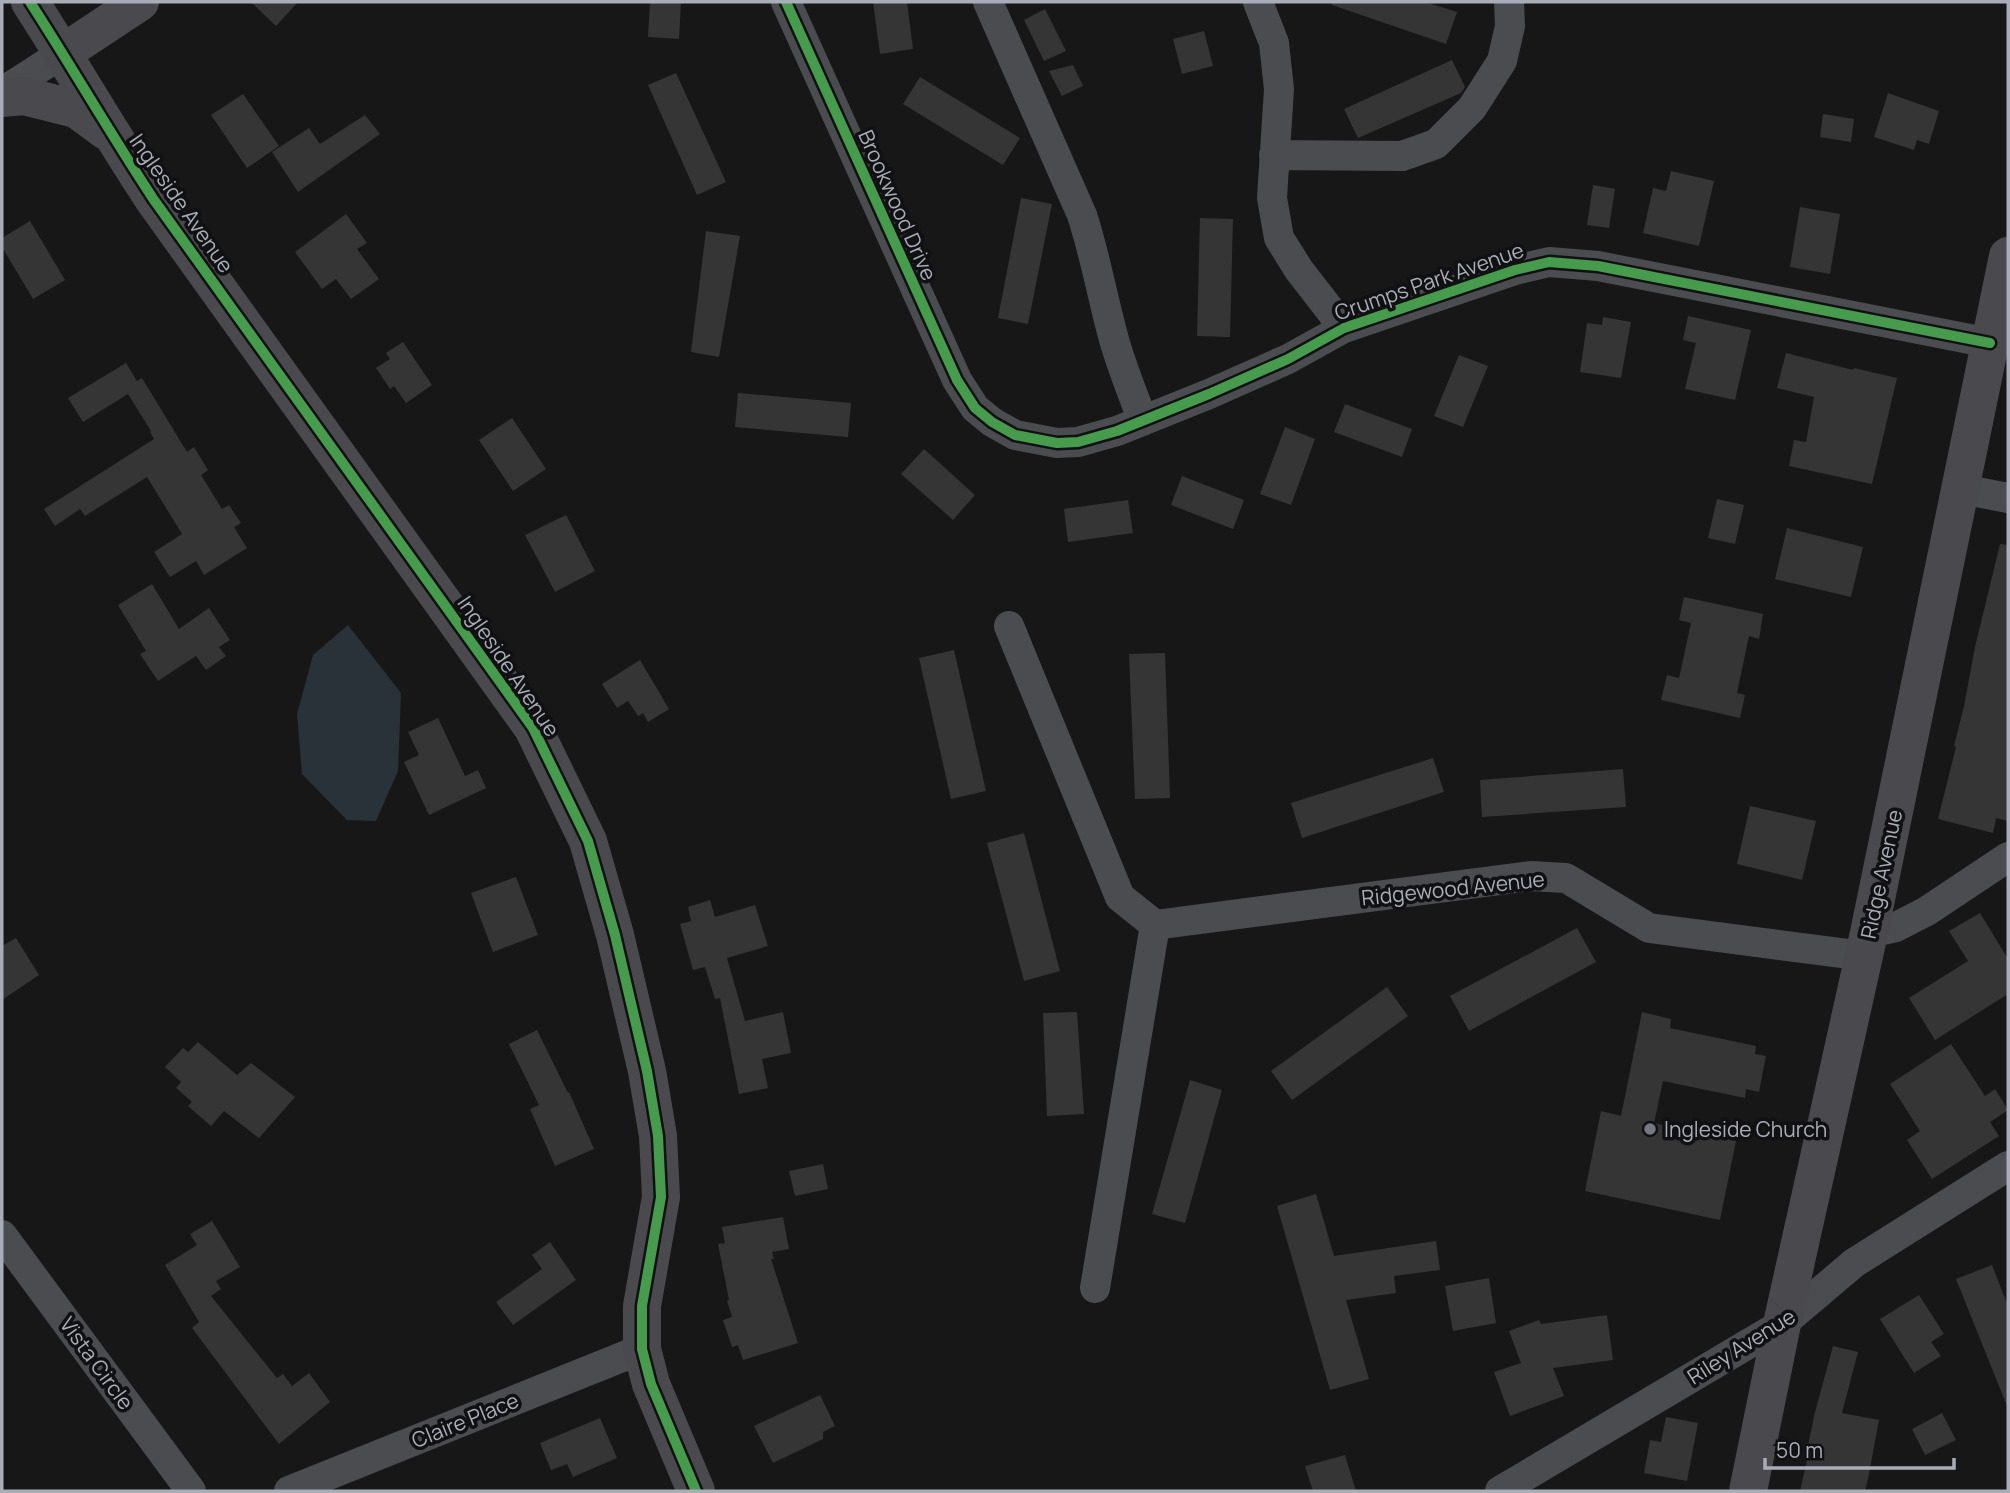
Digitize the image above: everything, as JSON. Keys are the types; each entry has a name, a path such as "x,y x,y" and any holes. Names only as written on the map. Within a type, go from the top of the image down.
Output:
{"street":[{"name":"Ingleside Avenue","path":"30,2 111,135 235,314 533,728 588,841 647,1071 658,1136 661,1197 642,1306 642,1349 651,1384 696,1491"},
{"path":"2,92 140,2"},
{"name":"Brookwood Drive","path":"786,2 943,352 975,408 986,417"},
{"path":"988,2 1082,215 1094,252 1114,340 1143,421"},
{"path":"1258,2 1274,43 1279,89 1272,198 1279,238 1299,270 1344,328"},
{"path":"1274,155 1402,156 1436,144 1472,108 1502,61 1510,26 1509,2"},
{"path":"2,98 24,96 76,109 111,135"},
{"name":"Ridge Avenue","path":"1748,1491 1782,1324 1867,945 2008,256"},
{"name":"Crumps Park Avenue","path":"986,417 1015,435 1057,443 1078,442 1117,431 1209,394 1288,359 1344,328 1515,270 1549,262 1598,266 1990,342"},
{"path":"1961,489 2008,498"},
{"path":"1009,626 1120,897 1155,925 1095,1288"},
{"path":"1867,945 1927,911 2008,857"},
{"name":"Ridgewood Avenue","path":"1155,925 1530,876 1566,878 1649,928 1867,945"},
{"name":"Riley Avenue","path":"1500,1491 1782,1324 1854,1264 2008,1166"},
{"name":"Vista Circle","path":"2,1235 191,1491"},
{"name":"Claire Place","path":"289,1491 642,1349"}],"shaded area":[{"path":"348,625 401,693 398,771 376,821 347,820 302,774 297,714 313,655"}],"building":[{"path":"251,2 298,2 276,26"},
{"path":"650,2 681,2 679,39 648,37"},
{"path":"873,2 907,2 913,49 880,54"},
{"path":"1332,2 1425,2 1457,12 1446,44 1332,5"},
{"path":"1045,9 1066,51 1044,61 1024,20"},
{"path":"1204,31 1213,66 1182,74 1173,39"},
{"path":"1452,60 1465,87 1461,93 1358,138 1344,109"},
{"path":"1073,65 1083,86 1062,96 1049,71"},
{"path":"676,73 726,182 697,195 648,85"},
{"path":"920,77 1020,138 1003,165 903,104"},
{"path":"1888,93 1939,111 1929,144 1917,140 1914,150 1874,137"},
{"path":"243,94 279,146 247,168 211,115"},
{"path":"1823,114 1854,119 1851,142 1820,137"},
{"path":"365,115 380,134 298,192 272,152 309,128 320,144"},
{"path":"1671,171 1714,181 1699,246 1643,233 1653,188 1666,191"},
{"path":"1593,185 1615,189 1609,228 1587,225"},
{"path":"1021,198 1052,204 1028,324 998,318"},
{"path":"1800,207 1840,214 1830,274 1790,267"},
{"path":"346,214 367,243 357,249 379,279 351,299 336,279 322,289 295,252"},
{"path":"1200,218 1233,219 1230,337 1197,336"},
{"path":"30,221 65,280 33,299 2,247 2,238"},
{"path":"706,231 740,236 719,357 691,352"},
{"path":"1688,316 1751,330 1735,400 1685,389 1696,343 1683,340"},
{"path":"1603,317 1631,322 1621,378 1580,372 1587,323 1602,325"},
{"path":"403,342 432,385 406,403 394,386 390,389 376,368 390,359 386,353"},
{"path":"1786,353 1897,378 1872,484 1789,466 1794,440 1806,442 1814,397 1777,388"},
{"path":"1459,355 1488,366 1463,427 1434,416"},
{"path":"126,363 137,381 142,378 187,452 194,447 208,470 201,475 222,509 229,505 241,523 234,527 247,548 204,575 196,561 170,577 154,552 182,534 147,477 85,516 80,509 55,526 44,509 154,439 128,394 83,422 68,398"},
{"path":"738,393 851,403 848,437 735,427"},
{"path":"1345,404 1412,429 1402,457 1334,432"},
{"path":"512,418 546,469 513,491 479,440"},
{"path":"1285,427 1315,439 1291,505 1260,494"},
{"path":"924,449 975,495 953,520 901,474"},
{"path":"1182,476 1244,500 1233,529 1171,505"},
{"path":"1717,499 1744,505 1735,544 1708,538"},
{"path":"1128,500 1133,533 1068,542 1064,509"},
{"path":"566,515 595,571 555,592 525,535"},
{"path":"1787,528 1863,547 1851,597 1775,579"},
{"path":"2000,544 2008,545 2008,821 1996,818 1993,833 1938,819"},
{"path":"152,584 179,629 209,608 230,640 219,647 226,656 206,670 196,656 158,681 140,654 146,651 118,605"},
{"path":"1684,597 1763,614 1759,639 1749,636 1737,693 1745,695 1740,718 1661,700 1667,675 1679,678 1691,623 1679,620"},
{"path":"954,650 986,791 951,799 919,658"},
{"path":"1165,653 1170,798 1135,799 1129,654"},
{"path":"640,660 669,709 648,722 643,713 638,716 628,701 617,708 602,684"},
{"path":"438,718 465,776 478,770 486,788 429,815 404,762 419,755 408,732"},
{"path":"1433,758 1444,792 1302,838 1291,803"},
{"path":"1623,769 1626,807 1482,817 1480,780"},
{"path":"1750,806 1816,821 1802,880 1737,864"},
{"path":"1024,833 1060,971 1024,981 987,843"},
{"path":"516,877 538,935 493,952 471,893"},
{"path":"710,900 715,917 755,905 768,946 727,958 745,1021 783,1012 791,1053 762,1059 768,1088 739,1094 720,998 715,999 705,967 693,970 680,924 691,921 688,907"},
{"path":"1980,913 2008,959 2008,994 1935,1040 1909,998 1968,961 1949,931"},
{"path":"1577,928 1596,962 1469,1031 1450,996"},
{"path":"16,938 39,975 2,1000 2,946"},
{"path":"1387,987 1408,1016 1292,1100 1271,1071"},
{"path":"1077,1012 1084,1114 1047,1116 1043,1013"},
{"path":"1642,1012 1671,1019 1670,1028 1756,1046 1755,1054 1766,1056 1759,1092 1746,1089 1745,1098 1663,1081 1654,1123 1736,1141 1720,1220 1585,1191 1601,1111 1621,1116"},
{"path":"537,1030 594,1149 555,1166 530,1109 539,1105 509,1044"},
{"path":"198,1042 237,1075 251,1063 295,1097 259,1138 224,1111 211,1126 188,1106 192,1102 176,1088 181,1082 165,1067 183,1048 188,1052"},
{"path":"1951,1044 1985,1096 1995,1089 2008,1110 1990,1122 1999,1136 1932,1179 1907,1140 1920,1131 1890,1084"},
{"path":"1190,1080 1222,1090 1185,1223 1152,1214"},
{"path":"823,1164 828,1189 795,1196 789,1171"},
{"path":"1316,1194 1334,1256 1436,1241 1440,1270 1394,1276 1396,1293 1346,1300 1369,1379 1330,1390 1277,1206"},
{"path":"783,1217 789,1249 772,1252 774,1259 771,1259 798,1343 743,1360 738,1345 732,1347 723,1320 732,1317 718,1244 725,1243 722,1227"},
{"path":"212,1221 240,1267 216,1281 221,1289 211,1296 277,1378 283,1374 292,1386 309,1373 330,1402 279,1444 192,1328 199,1322 165,1265 197,1245 190,1234"},
{"path":"550,1242 576,1280 513,1325 496,1302 542,1269 532,1255"},
{"path":"1992,1265 2008,1306 2007,1406 1956,1279"},
{"path":"1489,1278 1496,1323 1453,1331 1445,1286"},
{"path":"1919,1295 1944,1334 1931,1342 1941,1356 1914,1373 1880,1319"},
{"path":"1607,1315 1613,1360 1553,1368 1564,1396 1510,1416 1494,1372 1521,1363 1509,1331 1539,1320 1541,1324"},
{"path":"1833,1346 1858,1352 1842,1413 1879,1420 1868,1479 1865,1491 1800,1491 1814,1416"},
{"path":"820,1395 835,1426 823,1432 823,1439 773,1463 754,1426"},
{"path":"1942,1413 1956,1440 1925,1455 1912,1429"},
{"path":"1666,1417 1698,1423 1687,1481 1644,1473 1650,1440 1661,1442"},
{"path":"600,1418 617,1458 573,1477 567,1464 551,1470 540,1443"},
{"path":"1345,1455 1356,1491 1313,1491 1305,1466"}],"cycle path":[{"path":"30,2 154,200 533,728 588,841 615,935 647,1071 658,1136 661,1197 642,1306 642,1349 651,1384 696,1491"},
{"path":"786,2 957,380 975,408 1015,435 1057,443 1078,442 1117,431 1288,359 1344,328 1515,270 1549,262 1598,266 1990,343"}],"place":[{"name":"Ingleside Church","path":"1650,1129"}]}
